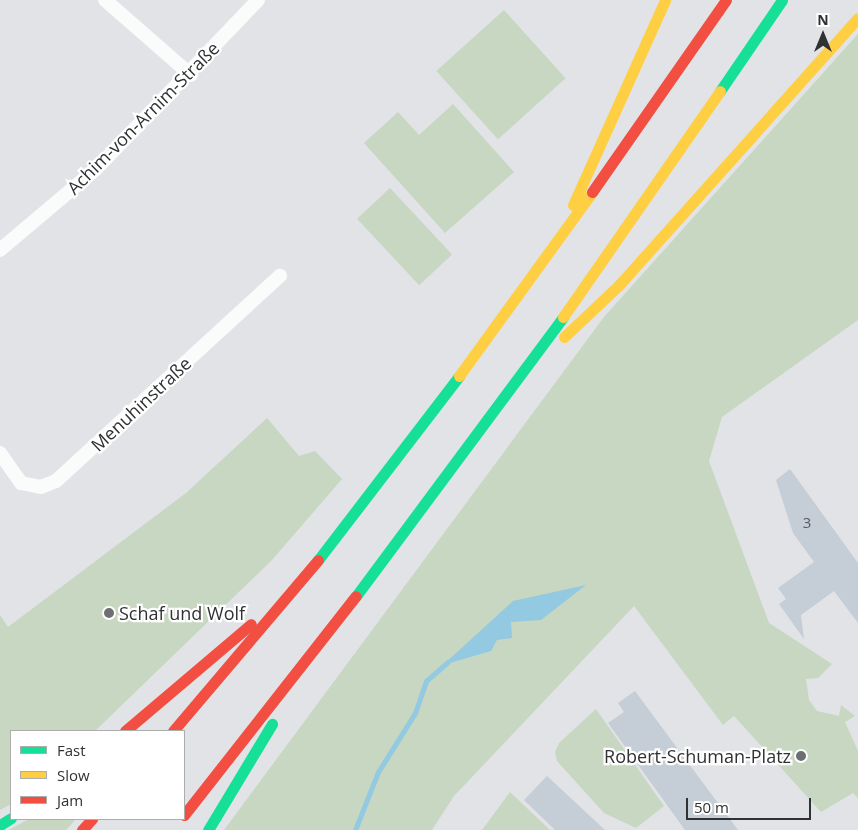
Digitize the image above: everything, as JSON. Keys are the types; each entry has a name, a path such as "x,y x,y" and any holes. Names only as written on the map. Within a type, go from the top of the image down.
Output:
{"highway":[{"path":"555,249 665,0"},
{"path":"174,730 303,580 555,249 726,0"},
{"path":"185,813 302,668 525,373 782,0"},
{"path":"525,373 619,285 858,18"},
{"path":"126,730 303,580"},
{"path":"208,830 250,767 302,668"},
{"path":"82,830 91,820"}],"street":[{"path":"105,0 191,75"},
{"name":"Achim-von-Arnim-Straße","path":"1,246 96,169 191,75 258,0"},
{"name":"Menuhinstraße","path":"0,453 21,483 41,487 56,481 280,276"}],"green space":[{"path":"504,10 566,78 498,139 436,71"},
{"path":"858,34 858,320 722,417 709,461 769,623 832,664 818,678 806,679 809,700 817,711 839,716 841,705 855,716 845,722 858,751 858,798 853,793 821,812 734,716 723,725 634,606 454,796 432,830 224,830 604,317"},
{"path":"453,104 514,172 445,233 364,143 398,112 419,135"},
{"path":"390,188 452,255 419,285 357,219"},
{"path":"267,418 299,456 315,451 342,479 272,560 96,730 10,730 10,805 0,810 0,615 8,627 186,493"},
{"path":"596,709 664,806 636,828 604,813 557,761 555,752 559,743"},
{"path":"510,792 550,830 482,830"},
{"path":"27,820 75,820 66,830 9,830"}],"water":[{"path":"586,585 541,620 511,622 512,638 497,640 491,651 443,665 513,601"}],"building":[{"path":"790,469 858,563 858,623 834,591 801,615 804,639 779,604 786,599 778,588 814,562 793,533 776,480"},
{"path":"635,691 738,830 685,830 608,723 624,712 618,703"},
{"path":"547,776 605,830 555,830 524,800"}],"waterway":[{"path":"355,830 378,772 415,713 426,681 448,662"}],"traffic: fast":[{"path":"720,91 782,0"},
{"path":"356,596 563,317"},
{"path":"318,560 459,376"},
{"path":"208,830 272,724"},
{"path":"0,825 10,819"}],"traffic: slow":[{"path":"573,205 665,0"},
{"path":"564,337 619,285 858,18"},
{"path":"563,317 720,91"},
{"path":"459,376 592,192"}],"traffic: jam":[{"path":"592,192 726,0"},
{"path":"174,730 318,560"},
{"path":"185,814 356,596"},
{"path":"126,730 251,624"},
{"path":"82,830 91,820"}],"place":[{"name":"Schaf und Wolf","path":"109,613"},
{"name":"Robert-Schuman-Platz","path":"801,756"}]}
